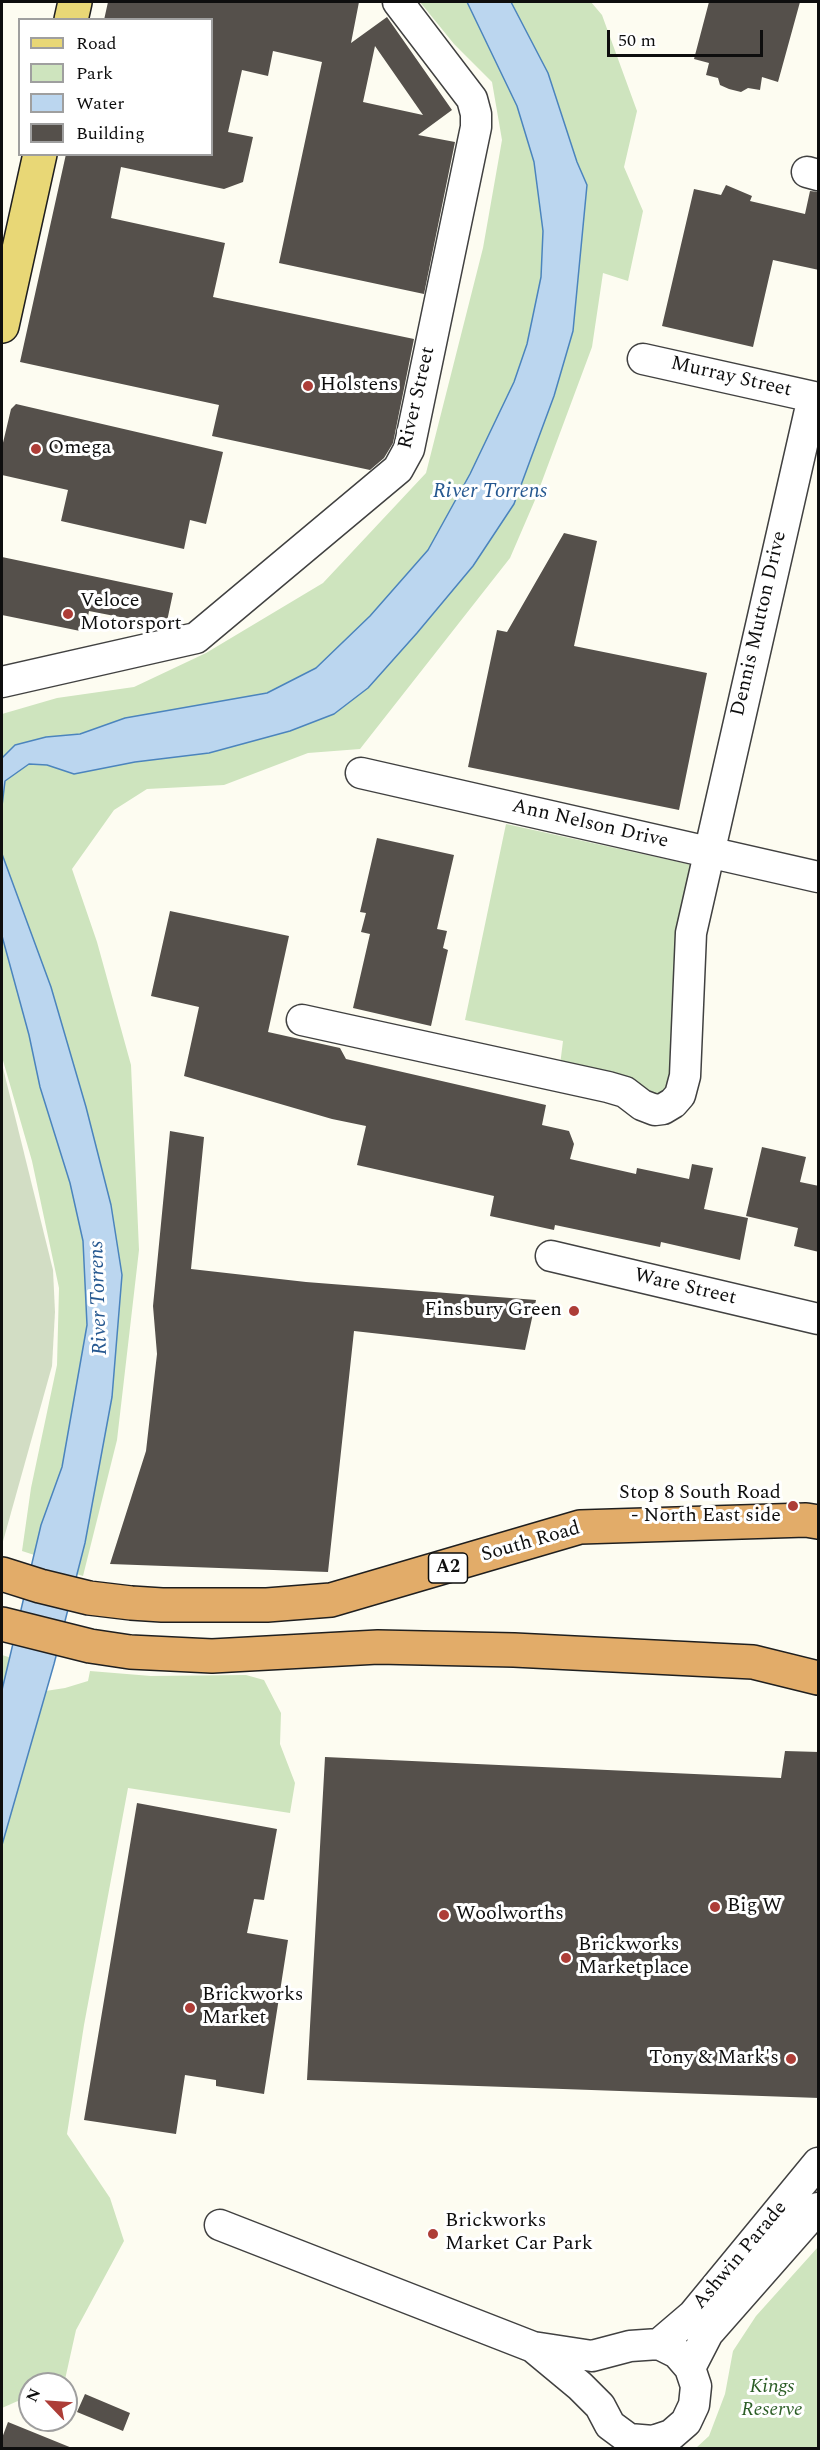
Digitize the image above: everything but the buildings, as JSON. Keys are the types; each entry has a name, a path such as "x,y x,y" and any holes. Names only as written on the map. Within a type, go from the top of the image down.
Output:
{"highway":[{"name":"South Road","path":"2,1574 90,1598 162,1605 267,1605 331,1600 580,1527 806,1520 819,1522"},
{"path":"2,1624 90,1646 130,1652 212,1656 378,1647 514,1650 753,1662 819,1678"}],"main road":[{"path":"71,18 75,2"},
{"path":"2,326 40,156"}],"street":[{"name":"River Street","path":"2,682 196,638 398,469 409,449 476,127 476,114 472,99 398,2"},
{"name":"Murray Street","path":"643,359 816,397"},
{"name":"Dennis Mutton Drive","path":"302,1020 608,1087 625,1092 648,1108 669,1107 680,1095 685,1076 691,933 708,852 816,397"},
{"name":"Ann Nelson Drive","path":"361,773 819,877"},
{"name":"Ware Street","path":"551,1256 819,1319"},
{"name":"Ashwin Parade","path":"644,2345 693,2315 819,2163"},
{"name":"Ashwin Parade","path":"690,2368 708,2333 819,2208"},
{"path":"220,2226 533,2347 592,2356 644,2345 677,2353 690,2368 696,2386 694,2405 686,2422 671,2435 649,2445 629,2439 605,2426 580,2386 533,2347"},
{"path":"605,2426 599,2381 610,2360 644,2345"}],"green space":[{"path":"420,2 591,2 602,15 637,111 624,167 643,211 628,281 603,273 592,347 535,500 510,558 360,749 308,753 224,785 147,789 114,810 72,869 97,942 131,1065 139,1250 117,1440 83,1576 62,1570 59,1563 22,1551 31,1488 57,1365 59,1288 32,1161 2,1057 2,714 57,698 134,687 206,653 323,583 426,473 483,248 502,140 492,82 454,44"},
{"path":"506,824 697,866 679,1063 668,1099 560,1065 563,1041 465,1020"},
{"path":"2,1064 53,1270 55,1312 52,1366 2,1545"},
{"path":"2,1655 31,1664 39,1692 88,1681 90,1671 151,1676 246,1675 264,1680 281,1713 280,1744 295,1783 290,1813 128,1788 84,2025 67,2134 110,2198 124,2241 76,2330 67,2372 18,2372 18,2401 2,2408"},
{"name":"Kings Reserve","path":"818,2247 818,2448 696,2448 709,2436 725,2394 733,2351 756,2316"}],"water":[{"name":"River Torrens","path":"467,2 511,2 548,73 577,162 587,185 573,331 554,396 514,504 473,566 417,633 368,688 334,714 290,731 209,753 135,762 74,774 47,765 29,764 5,781 2,806 2,758 15,745 46,737 80,734 125,718 267,693 316,668 370,616 428,550 470,474 514,382 527,344 541,277 543,231 534,162 517,106"},
{"name":"River Torrens","path":"2,854 51,987 86,1107 111,1205 122,1275 112,1397 85,1543 54,1664 2,1845 2,1690 41,1525 62,1467 87,1325 83,1241 70,1183 40,1087 29,1035 2,936"}],"place":[{"name":"Holstens","path":"308,386"},
{"name":"Omega","path":"36,449"},
{"name":"Veloce Motorsport","path":"68,614"},
{"name":"Finsbury Green","path":"574,1311"},
{"name":"Stop 8 South Road - North East side","path":"793,1506"},
{"name":"Big W","path":"715,1907"},
{"name":"Woolworths","path":"444,1915"},
{"name":"Brickworks Marketplace","path":"566,1958"},
{"name":"Brickworks Market","path":"190,2008"},
{"name":"Tony & Mark's","path":"791,2059"},
{"name":"Brickworks Market Car Park","path":"433,2234"}]}
